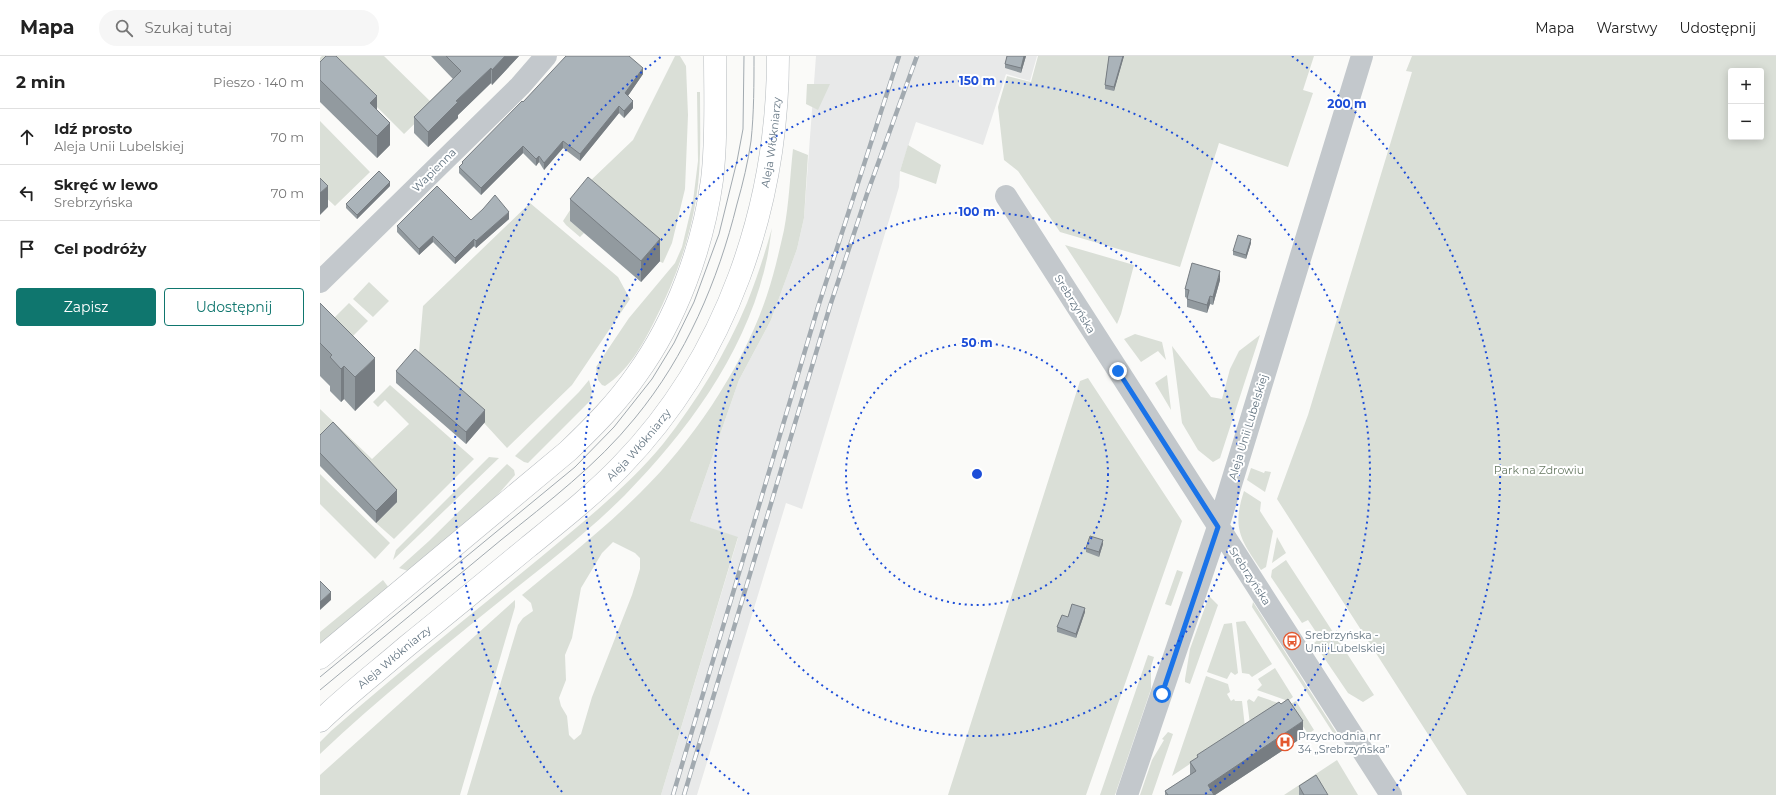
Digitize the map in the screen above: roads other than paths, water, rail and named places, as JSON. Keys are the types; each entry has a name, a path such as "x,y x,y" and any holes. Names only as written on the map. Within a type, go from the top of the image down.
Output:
{"main road":[{"path":"320,658 568,451 605,414 637,374 653,348 678,298 697,250 703,228 709,200 714,162 716,56"},
{"name":"Aleja Włókniarzy","path":"320,721 366,680 598,488 639,446 682,390 710,343 725,314 737,284 753,234 765,187 771,149 777,94 778,56"}],"street":[{"name":"Wapienna","path":"320,282 520,86 546,56"},
{"name":"Aleja Unii Lubelskiej","path":"1127,795 1218,527 1362,56"},
{"name":"Srebrzyńska","path":"1006,196 1391,795"}],"tram line":[{"path":"320,677 575,467 614,427 652,379 674,343 694,302 719,234 737,161 743,129 744,56"},
{"path":"320,690 536,512 605,452 635,418 653,394 670,369 698,317 710,289 729,233 743,180 751,141 754,56"}],"railway":[{"path":"673,795 818,307 899,56"},
{"path":"684,795 830,306 867,194 917,56"}],"place":[{"name":"Srebrzyńska - Unii Lubelskiej","path":"1292,641"},
{"name":"Przychodnia nr 34 „Srebrzyńska”","path":"1285,742"}],"park label":[{"name":"Park na Zdrowiu","path":"1539,470"}]}
